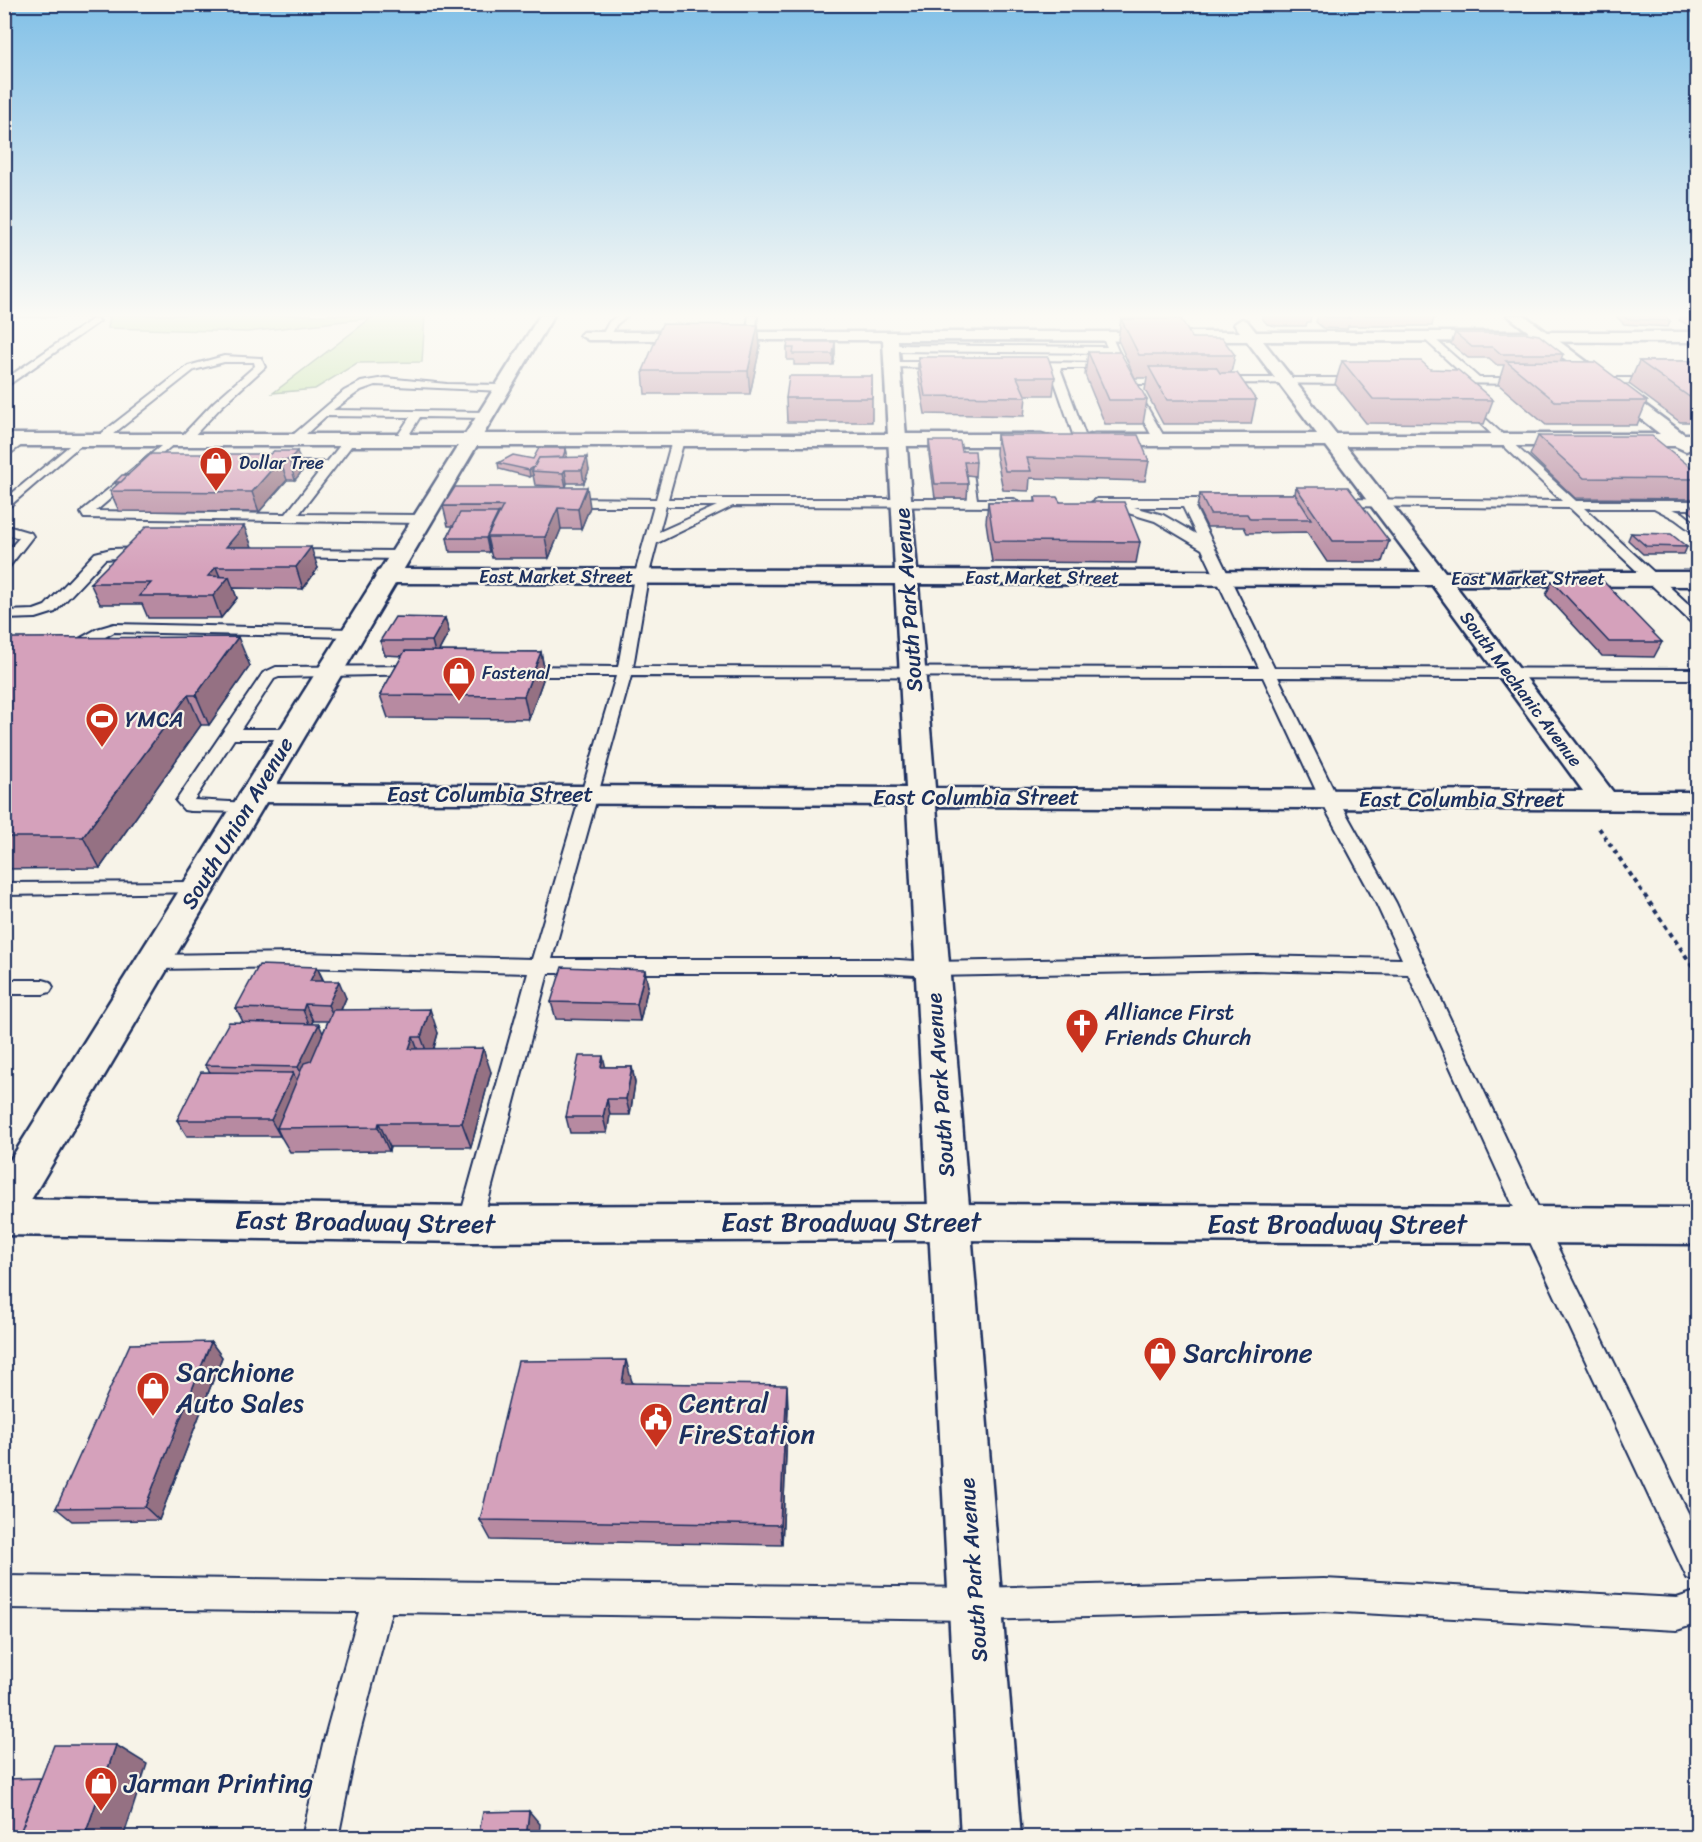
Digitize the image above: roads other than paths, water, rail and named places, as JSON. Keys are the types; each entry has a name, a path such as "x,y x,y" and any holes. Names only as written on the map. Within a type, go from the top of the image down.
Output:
{"street":[{"name":"South Union Avenue","path":"4,1207 386,576 432,508 494,401"},
{"name":"South Park Avenue","path":"894,401 991,1838"},
{"name":"South Mechanic Avenue","path":"1302,401 1509,674 1592,800"},
{"path":"1630,401 1689,440 1698,453"},
{"path":"13,440 897,440 963,446 1082,440 1689,440"},
{"name":"East Market Street","path":"386,576 1698,579"},
{"name":"East Columbia Street","path":"251,800 590,795 1698,801"},
{"name":"East Broadway Street","path":"4,1217 470,1224 950,1222 1698,1226"}],"lane":[{"path":"4,507 89,440 149,401"},
{"path":"221,401 178,440 102,499 87,513 88,515 290,517 432,508"},
{"path":"292,441 340,401"},
{"path":"1067,401 1082,440"},
{"path":"1138,401 1160,440"},
{"path":"1459,401 1505,440 1698,621"},
{"path":"326,413 486,415"},
{"path":"400,441 417,414"},
{"path":"4,455 13,440"},
{"path":"470,1224 540,966 625,672 641,577 678,440"},
{"path":"290,517 349,441"},
{"path":"147,462 170,462"},
{"path":"261,464 330,465"},
{"path":"967,473 972,503"},
{"path":"547,502 1031,503"},
{"path":"651,541 736,503"},
{"path":"1079,503 1235,503"},
{"path":"1102,503 1159,518 1209,548"},
{"path":"1188,503 1329,799 1386,903 1534,1225 1698,1567"},
{"path":"1318,503 1698,505"},
{"path":"1657,506 1679,516 1698,532"},
{"path":"4,529 27,536 4,564"},
{"path":"4,615 36,614 50,609 100,556 111,553 150,552"},
{"path":"270,554 399,555"},
{"path":"58,648 84,645 102,630 114,628 352,633"},
{"path":"251,800 190,806 185,801 268,676 276,672 329,670 436,671"},
{"path":"507,671 1698,674"},
{"path":"231,734 291,734"},
{"path":"4,889 198,888"},
{"path":"153,962 299,960 540,966 882,966 933,969 1254,963 1415,967"},
{"path":"4,987 43,987"},
{"path":"4,1592 975,1604 1324,1595 1677,1614 1698,1607"},
{"path":"320,1838 340,1744 379,1597"}],"place":[{"name":"Dollar Tree","path":"216,492"},
{"name":"Fastenal","path":"459,702"},
{"name":"YMCA","path":"102,748"},
{"name":"Alliance First Friends Church","path":"1082,1054"},
{"name":"Sarchirone","path":"1160,1382"},
{"name":"Sarchione Auto Sales","path":"153,1417"},
{"name":"Central FireStation","path":"656,1448"},
{"name":"Jarman Printing","path":"101,1812"}]}
